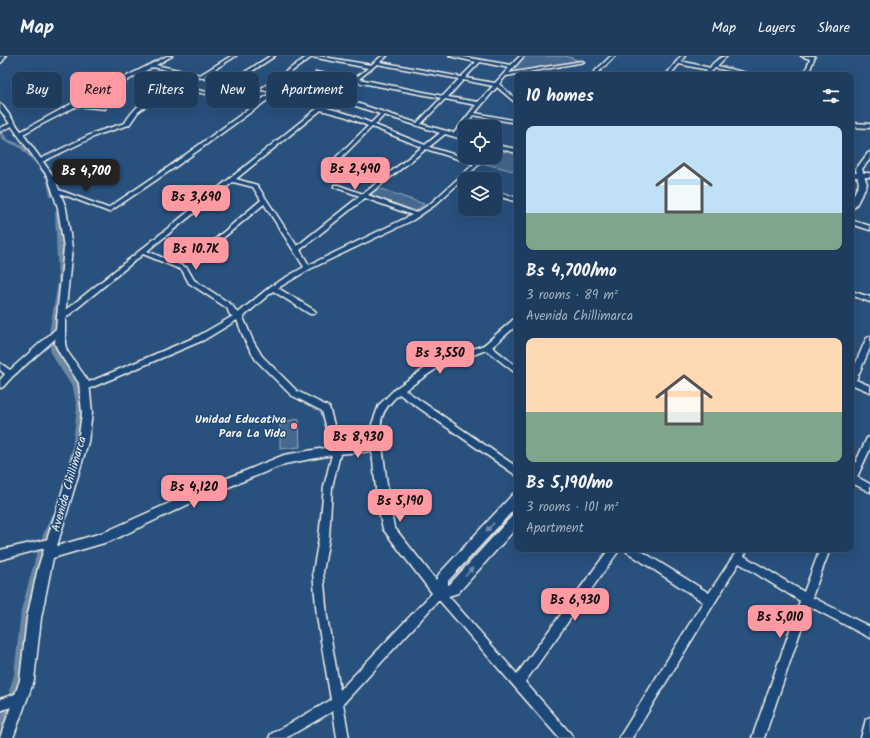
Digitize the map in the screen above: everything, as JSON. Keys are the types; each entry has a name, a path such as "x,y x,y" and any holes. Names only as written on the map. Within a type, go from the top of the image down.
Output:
{"street":[{"path":"0,61 3,56"},
{"path":"126,78 170,56"},
{"path":"200,77 234,56"},
{"path":"249,72 273,56"},
{"path":"263,89 311,56 372,67"},
{"path":"357,78 385,56"},
{"path":"452,56 513,67"},
{"path":"455,136 479,104 498,85 522,56"},
{"path":"596,72 613,56"},
{"path":"670,72 683,56"},
{"path":"708,72 725,56"},
{"path":"803,56 813,57 807,72"},
{"path":"418,125 479,61"},
{"path":"377,62 498,85 514,100"},
{"path":"524,72 582,62"},
{"path":"678,62 736,72"},
{"path":"151,65 179,72"},
{"path":"505,75 514,74"},
{"path":"200,77 206,78"},
{"path":"357,81 479,104"},
{"path":"259,88 267,90"},
{"path":"510,97 514,96"},
{"path":"57,191 109,210 167,171 267,99"},
{"name":"Avenida Chillimarca","path":"0,106 19,134 52,177 62,208 68,248 61,317 60,344 63,352 84,382 86,413 83,442 44,568 34,618 27,680 6,738"},
{"path":"357,106 458,137"},
{"path":"19,134 70,107"},
{"path":"40,161 98,133 127,124 130,117 140,108"},
{"path":"61,317 321,108 349,116 425,147 458,157"},
{"path":"328,168 383,114"},
{"path":"473,114 514,121"},
{"path":"0,130 13,124"},
{"path":"854,125 870,126"},
{"path":"297,249 443,133"},
{"path":"502,148 514,150"},
{"path":"854,200 863,184 859,172 870,154"},
{"path":"470,172 476,164"},
{"path":"854,174 859,172 870,174"},
{"path":"233,180 256,186 308,268"},
{"path":"85,387 201,338 239,316 273,288 308,268 417,215 458,184"},
{"path":"336,186 417,215"},
{"path":"502,195 514,199"},
{"path":"215,242 265,200"},
{"path":"854,223 870,228"},
{"path":"142,251 185,269 191,281 230,306 233,313 239,316 249,341 259,358 294,393 326,409 337,450 328,487 324,538 318,572 322,617 343,738"},
{"path":"273,288 312,312"},
{"path":"854,294 870,300"},
{"path":"514,324 487,347 433,367 399,390 383,405 376,424 384,508 389,529 439,593 568,738"},
{"path":"0,385 10,374 60,330"},
{"path":"854,374 870,339"},
{"path":"487,347 514,369"},
{"path":"0,366 10,374"},
{"path":"854,382 870,389"},
{"path":"399,390 514,470"},
{"path":"854,472 870,440"},
{"path":"0,555 51,548 107,537 200,494 284,460 337,450 377,446"},
{"path":"854,477 870,488"},
{"path":"275,738 336,703 439,593 443,578 514,501"},
{"path":"439,593 454,589 514,522"},
{"path":"518,682 613,552"},
{"path":"635,552 710,600"},
{"path":"758,738 824,552"},
{"path":"625,738 710,600 741,553 806,599 870,633"},
{"path":"0,705 21,698"},
{"path":"866,738 870,723"}],"shaded area":[{"path":"525,56 566,56 580,61 514,72 510,73"},
{"path":"502,150 514,153 514,171 486,164 502,164"},
{"path":"378,188 424,204 416,211 370,195"},
{"path":"299,419 300,447 280,449 280,422"}],"waterway":[{"path":"160,63 173,56"},
{"path":"1,133 5,140 21,146 43,170 49,179 53,196"},
{"path":"53,333 61,282 58,212"},
{"path":"53,341 55,354 77,388 81,408 76,449 73,459"},
{"path":"46,540 54,519"},
{"path":"15,691 20,675 26,611 42,552"},
{"path":"0,730 8,713"}],"place":[{"name":"Unidad Educativa Para La Vida","path":"294,426"}]}
